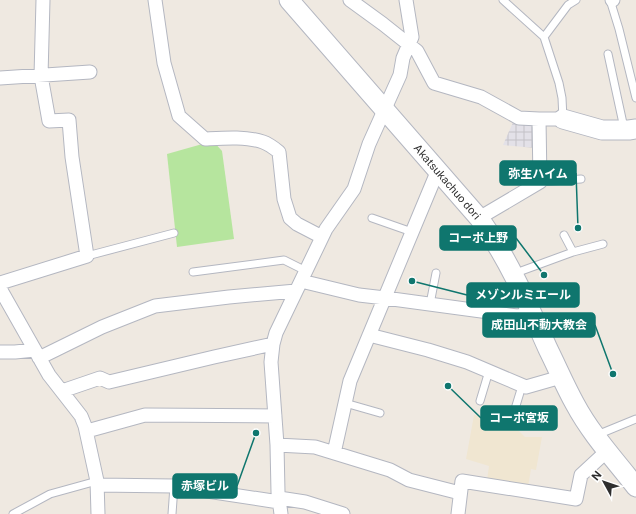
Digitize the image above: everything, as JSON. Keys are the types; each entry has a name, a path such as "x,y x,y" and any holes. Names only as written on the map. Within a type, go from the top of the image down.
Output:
{"street":[{"path":"0,283 87,256 72,158 69,120 49,121 41,76 43,0"},
{"path":"155,0 164,63 179,116 205,139 240,138 262,141 279,152 284,199 290,218 322,237"},
{"name":"Akatsukachuo dori","path":"289,0 479,218 496,243 513,274 574,404 601,443 636,487"},
{"path":"350,0 417,51 434,83 481,97 519,118 539,120 563,119 602,130 630,130"},
{"path":"280,504 278,492 277,445 271,362 273,344 276,333 326,229 354,189 369,144 400,75 403,58 412,37 406,0"},
{"path":"0,78 90,72"},
{"path":"479,218 540,182 539,120"},
{"path":"334,453 350,381 438,170"},
{"path":"0,352 37,354 155,306 229,297 301,281 359,295 517,316 525,316 532,313"},
{"path":"0,286 49,375 81,416 87,431 97,483 98,514"},
{"path":"369,335 467,362 526,387 561,377"},
{"path":"62,391 100,378 109,382 273,344"},
{"path":"87,431 145,416 275,416"},
{"path":"458,514 462,481 576,499 581,475 601,443"},
{"path":"277,445 315,447 390,470 409,480 460,493"},
{"path":"97,483 174,486 280,504 305,502 343,514"}],"lane":[{"path":"503,0 544,37 559,83 562,98 563,119"},
{"path":"544,37 568,5 576,0"},
{"path":"612,0 611,3 636,98"},
{"path":"608,54 630,130"},
{"path":"540,182 580,179"},
{"path":"372,218 412,232"},
{"path":"87,256 174,233"},
{"path":"564,235 573,252"},
{"path":"513,274 573,252 603,244"},
{"path":"193,272 284,260 301,281"},
{"path":"430,304 436,273"},
{"path":"480,401 489,371"},
{"path":"511,422 522,386"},
{"path":"345,403 380,413"},
{"path":"601,443 636,419"},
{"path":"12,514 50,494 97,483"},
{"path":"172,514 174,486"}],"shaded area":[{"path":"514,120 532,123 535,128 535,148 503,145"},
{"path":"474,415 511,423 525,437 542,437 536,470 531,469 528,487 487,480 489,466 466,459"}],"green space":[{"path":"213,141 222,151 234,239 177,247 167,154"}],"place":[{"name":"弥生ハイム","path":"578,228"},
{"name":"コーポ上野","path":"544,275"},
{"name":"メゾンルミエール","path":"412,281"},
{"name":"成田山不動大教会","path":"613,374"},
{"name":"コーポ宮坂","path":"448,386"},
{"name":"赤塚ビル","path":"256,433"}]}
